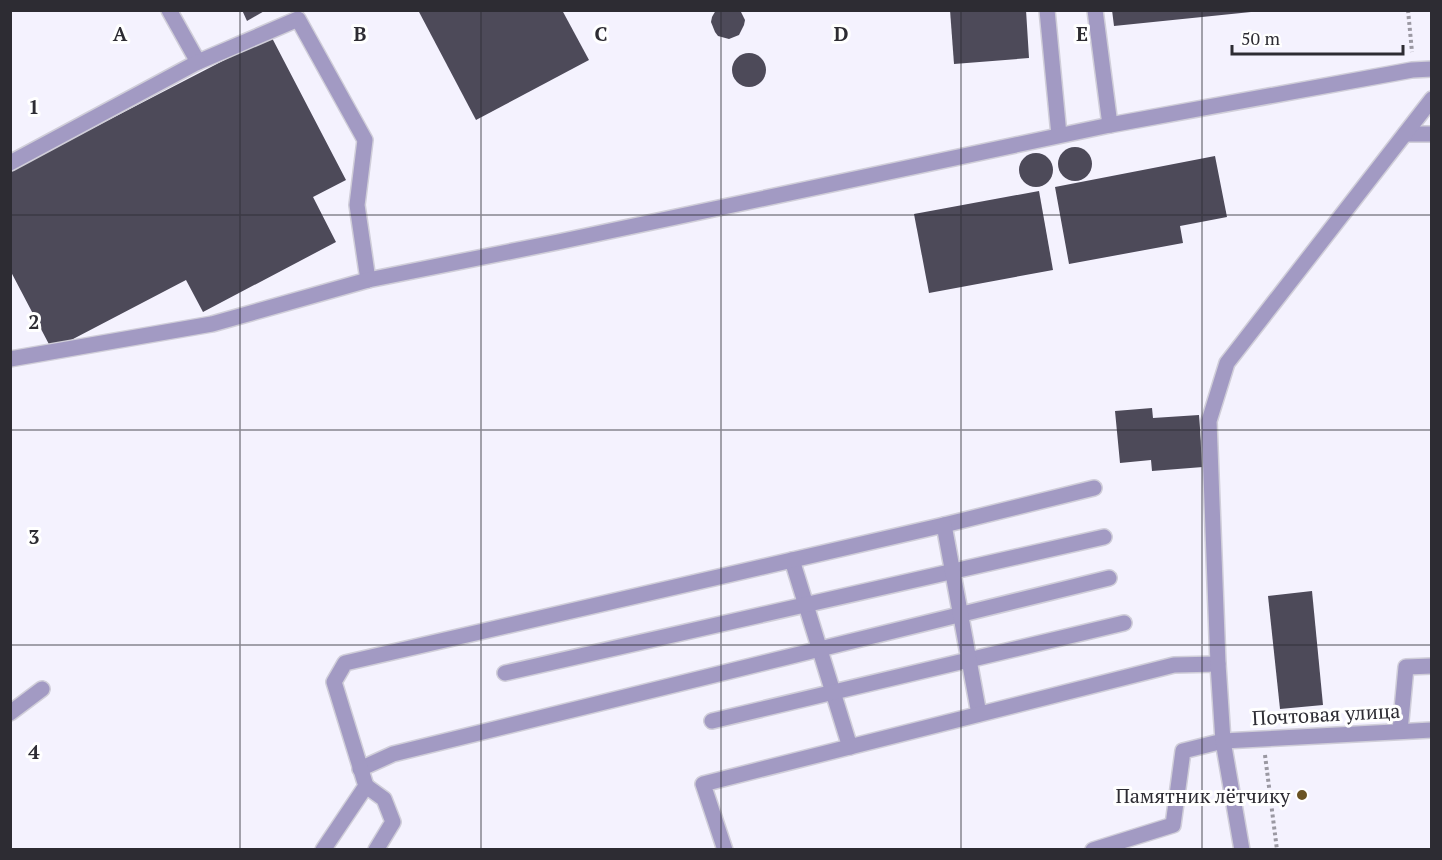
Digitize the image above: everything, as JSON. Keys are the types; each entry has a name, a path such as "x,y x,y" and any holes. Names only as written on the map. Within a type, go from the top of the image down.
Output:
{"street":[{"path":"169,10 198,62"},
{"path":"1047,10 1059,135"},
{"path":"1095,10 1110,125"},
{"path":"10,163 198,62 298,19 365,140 357,205 368,280"},
{"path":"10,359 212,324 368,280 1059,135 1412,70 1431,69"},
{"path":"1242,849 1223,741 1209,421 1227,363 1431,99"},
{"path":"1405,134 1431,134"},
{"path":"376,849 393,822 384,799 366,786 360,769 334,682 345,663 944,525 1094,488"},
{"path":"944,525 979,714"},
{"path":"505,673 1104,537"},
{"path":"792,560 850,747"},
{"path":"360,769 393,754 1109,578"},
{"path":"712,721 1124,623"},
{"path":"725,849 703,784 1174,665 1218,664"},
{"path":"1400,731 1406,667 1431,666"},
{"path":"10,713 42,689"},
{"name":"Почтовая улица","path":"1093,849 1173,825 1183,751 1223,741 1431,730"},
{"path":"323,849 366,786"}],"path":[{"path":"1408,10 1412,70"},
{"path":"1262,738 1277,849"}],"building":[{"path":"242,10 266,10 247,21"},
{"path":"418,10 562,10 589,60 476,120"},
{"path":"716,10 740,10 745,20 739,35 729,39 718,36 711,22"},
{"path":"950,10 1026,10 1029,58 954,64"},
{"path":"1112,10 1251,10 1251,12 1114,26"},
{"path":"271,36 346,180 313,197 336,242 203,312 186,280 52,350 10,270 10,171"},
{"path":"749,53 761,58 766,70 761,82 749,87 737,82 732,70 737,58"},
{"path":"1075,147 1087,152 1092,164 1087,176 1075,181 1063,176 1058,164 1063,152"},
{"path":"1036,153 1048,158 1053,170 1048,182 1036,187 1024,182 1019,170 1024,158"},
{"path":"1215,156 1227,217 1180,226 1183,243 1069,264 1055,187"},
{"path":"1039,191 1053,270 929,293 914,214"},
{"path":"1152,408 1153,418 1199,415 1203,467 1152,471 1151,460 1120,463 1115,411"},
{"path":"1312,591 1323,705 1280,709 1268,596"}],"place":[{"name":"Памятник лётчику","path":"1302,795"}]}
